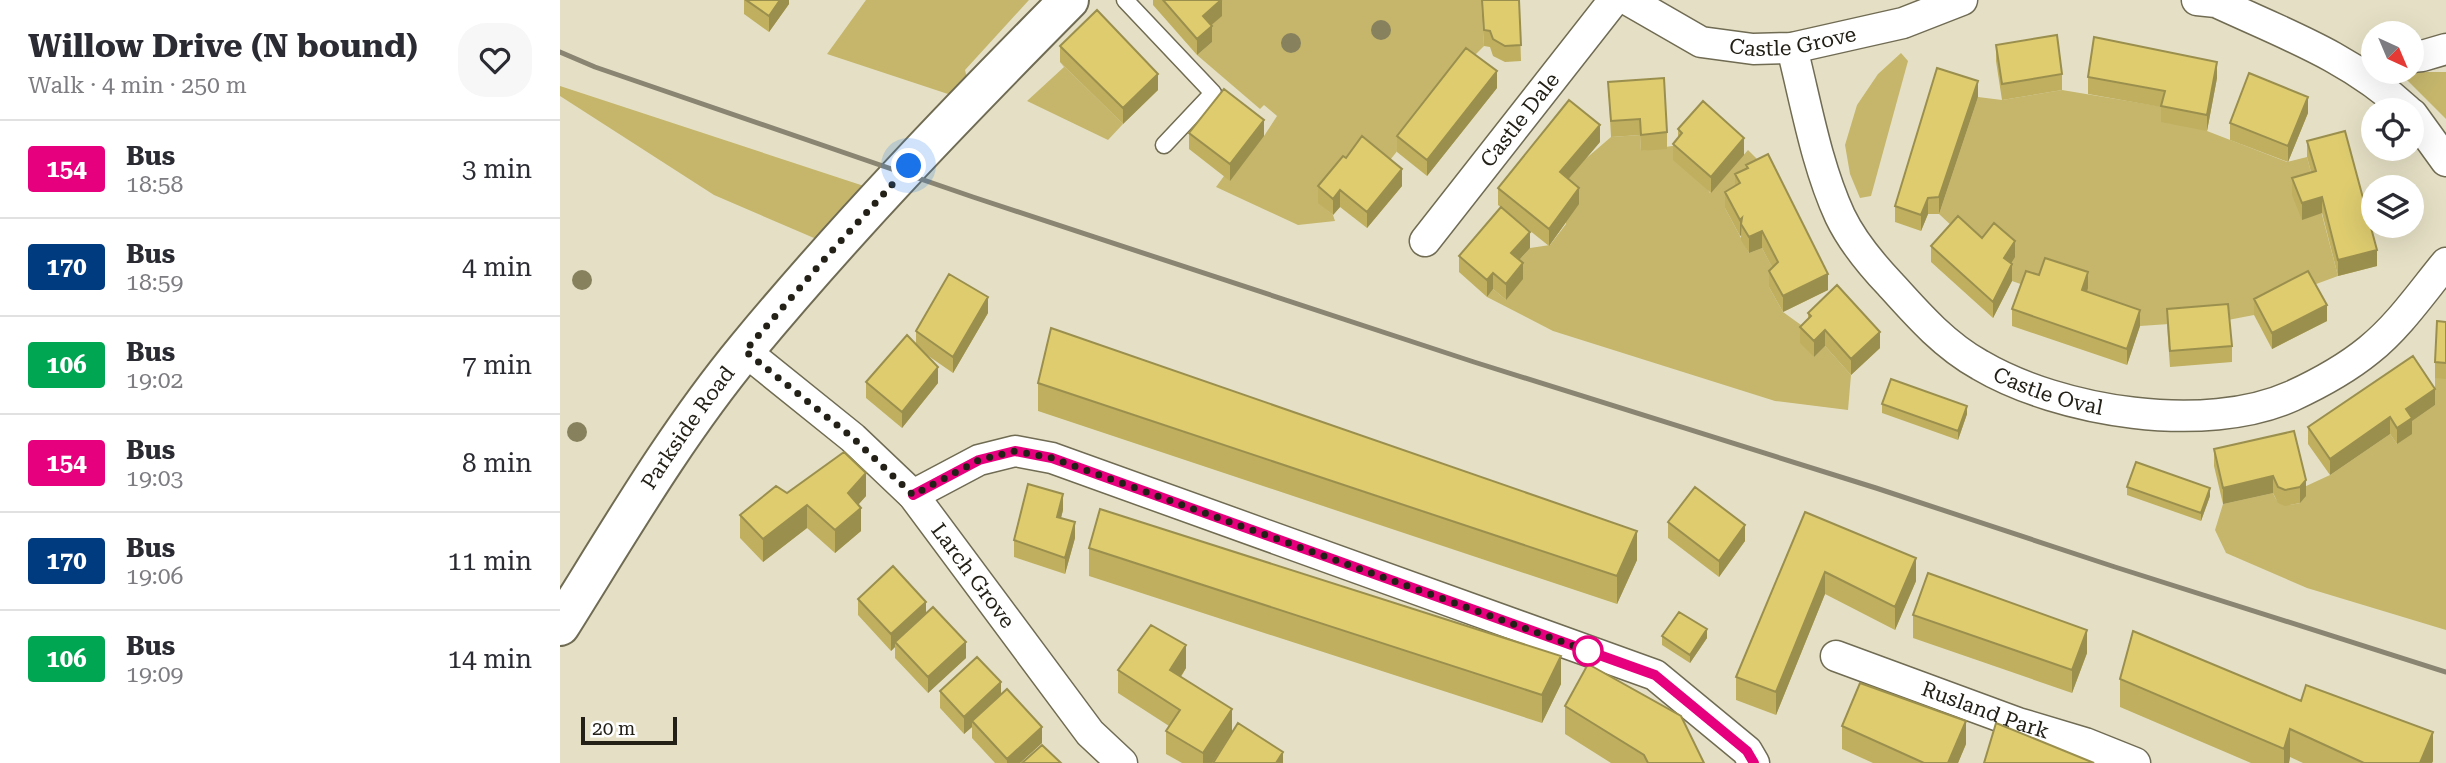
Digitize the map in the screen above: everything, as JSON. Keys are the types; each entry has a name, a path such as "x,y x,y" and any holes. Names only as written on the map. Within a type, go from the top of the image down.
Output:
{"street":[{"name":"Parkside Road","path":"560,626 662,463 745,351 923,150 1069,0"},
{"name":"Castle Dale","path":"1425,241 1614,0"},
{"name":"Castle Grove","path":"1628,0 1701,42 1753,50 1793,48 1903,23 1962,0"},
{"path":"2209,1 2359,60 2394,98"},
{"name":"Castle Oval","path":"1793,48 1816,145 1840,217 1867,259 1930,329 1979,365 2026,387 2113,411 2176,415 2242,411 2291,397 2369,350 2403,316 2446,263"},
{"path":"2424,56 2446,49"},
{"path":"2424,131 2446,161"},
{"name":"Larch Grove","path":"745,351 853,438 913,495 1090,733 1122,763"},
{"path":"913,495 979,460 1015,451 1052,458 1655,675 1747,751 1754,763"},
{"name":"Rusland Park","path":"1836,656 2135,763"}],"lane":[{"path":"1125,0 1213,93 1164,145"}],"shaded area":[{"path":"866,0 1029,0 965,70 968,82 954,96 827,54"},
{"path":"1215,0 1481,0 1484,46 1466,64 1383,169 1319,203 1333,215 1335,221 1298,225 1216,187 1264,136 1277,116 1264,105 1260,109 1197,55 1212,42 1203,32"},
{"path":"1901,53 1908,61 1871,196 1860,198 1850,174 1845,145 1857,105 1878,74"},
{"path":"1060,62 1123,124 1108,140 1027,101 1064,67"},
{"path":"2424,72 2446,72 2446,119 2411,84 2424,84"},
{"path":"560,86 870,188 821,241 714,195 560,96"},
{"path":"2062,90 2164,107 2207,131 2287,162 2307,157 2338,276 2308,287 2254,315 2228,320 2140,326 2012,281 2004,275 2014,257 1982,254 1939,214 1978,97 2002,100"},
{"path":"1640,135 1641,151 1678,145 1710,193 1748,150 1768,170 1725,208 1749,253 1762,248 1778,278 1769,287 1783,312 1808,330 1814,357 1825,346 1851,375 1848,410 1775,401 1553,331 1487,297 1493,289 1506,300 1511,269 1530,248 1550,245 1566,224 1560,189 1583,161 1611,137"},
{"path":"2435,378 2446,378 2446,630 2307,588 2226,553 2215,530 2223,504 2273,493 2278,501 2284,504 2300,503 2304,487 2330,475 2390,434 2397,444 2406,425 2435,405"}],"building":[{"path":"746,0 780,0 769,16"},
{"path":"1163,0 1221,0 1203,16 1212,26 1197,39"},
{"path":"1482,0 1519,0 1521,45 1505,46 1493,39 1490,31 1484,30"},
{"path":"1097,10 1158,74 1123,108 1060,46"},
{"path":"2057,35 2062,74 2002,84 1996,45"},
{"path":"2094,37 2217,62 2207,115 2161,106 2165,91 2088,77"},
{"path":"1466,48 1497,71 1427,160 1397,136"},
{"path":"1937,68 1978,81 1939,197 1928,198 1921,215 1895,206"},
{"path":"2249,73 2308,97 2288,146 2230,123"},
{"path":"1664,78 1667,132 1641,135 1640,119 1611,121 1608,82"},
{"path":"1224,89 1264,120 1230,164 1189,133"},
{"path":"1569,100 1600,125 1560,172 1579,188 1549,229 1498,188"},
{"path":"1703,101 1744,138 1711,177 1673,144 1682,133 1678,129"},
{"path":"2345,131 2361,190 2361,238 2374,238 2377,250 2338,260 2322,197 2302,203 2292,178 2316,171 2307,141"},
{"path":"1362,136 1402,169 1367,212 1340,190 1333,199 1318,186 1343,156 1346,158"},
{"path":"1768,154 1828,274 1783,296 1769,271 1778,262 1762,231 1749,237 1741,224 1742,218 1740,220 1725,192 1740,183 1735,174"},
{"path":"1501,207 1530,232 1511,253 1523,263 1506,284 1493,273 1487,280 1459,256"},
{"path":"1958,216 1982,238 1994,223 2015,241 2004,258 2012,264 1993,302 1931,246"},
{"path":"2045,258 2088,272 2082,290 2140,310 2127,349 2012,309 2026,271 2039,275"},
{"path":"2308,271 2327,305 2272,333 2254,299"},
{"path":"949,274 988,297 953,357 916,331"},
{"path":"1837,285 1880,332 1851,359 1825,330 1814,341 1800,327 1811,316 1808,313"},
{"path":"2228,304 2232,346 2170,351 2167,309"},
{"path":"2437,321 2446,322 2446,363 2435,362"},
{"path":"1051,328 1637,531 1617,576 1038,383"},
{"path":"907,335 938,367 902,412 866,382"},
{"path":"2413,356 2435,389 2406,409 2412,418 2397,428 2390,417 2330,459 2308,427"},
{"path":"1891,379 1967,406 1958,431 1882,404"},
{"path":"2294,431 2306,480 2300,487 2285,490 2278,487 2273,476 2223,488 2214,449"},
{"path":"844,452 866,473 848,493 861,508 835,530 807,505 763,539 740,515 776,486 787,493"},
{"path":"2136,462 2210,488 2201,513 2127,487"},
{"path":"1028,484 1063,494 1057,517 1075,522 1065,558 1014,540"},
{"path":"1695,487 1745,525 1719,561 1668,522"},
{"path":"1100,509 1561,656 1542,695 1089,548"},
{"path":"1805,512 1916,558 1895,607 1825,572 1776,692 1736,677"},
{"path":"893,566 926,602 891,634 858,599"},
{"path":"1928,573 2087,630 2072,670 1913,615"},
{"path":"933,607 966,642 928,677 895,642"},
{"path":"1679,612 1707,629 1690,655 1662,636"},
{"path":"1151,625 1186,645 1170,670 1232,709 1203,753 1166,731 1180,710 1118,670"},
{"path":"2133,631 2301,701 2306,685 2433,732 2420,763 2364,763 2290,729 2284,749 2120,679"},
{"path":"977,657 1001,682 964,717 940,691"},
{"path":"1588,664 1681,716 1704,763 1648,763 1644,755 1565,706"},
{"path":"1860,683 1966,721 1948,763 1924,763 1842,726"},
{"path":"1007,689 1042,727 1007,759 972,721"},
{"path":"1238,723 1283,752 1276,763 1213,763"},
{"path":"1996,723 2094,763 1984,763"},
{"path":"1042,745 1061,763 1022,763"}],"railway":[{"path":"560,52 595,67 973,197 1474,362 1876,488 2446,672"}],"bus line":[{"name":"154","path":"913,495 979,460 1015,451 1052,458 1655,675 1747,751 1754,763"}],"route":[{"path":"909,166 745,351 853,438 913,495 979,460 1015,451 1052,458 1588,651"}]}
